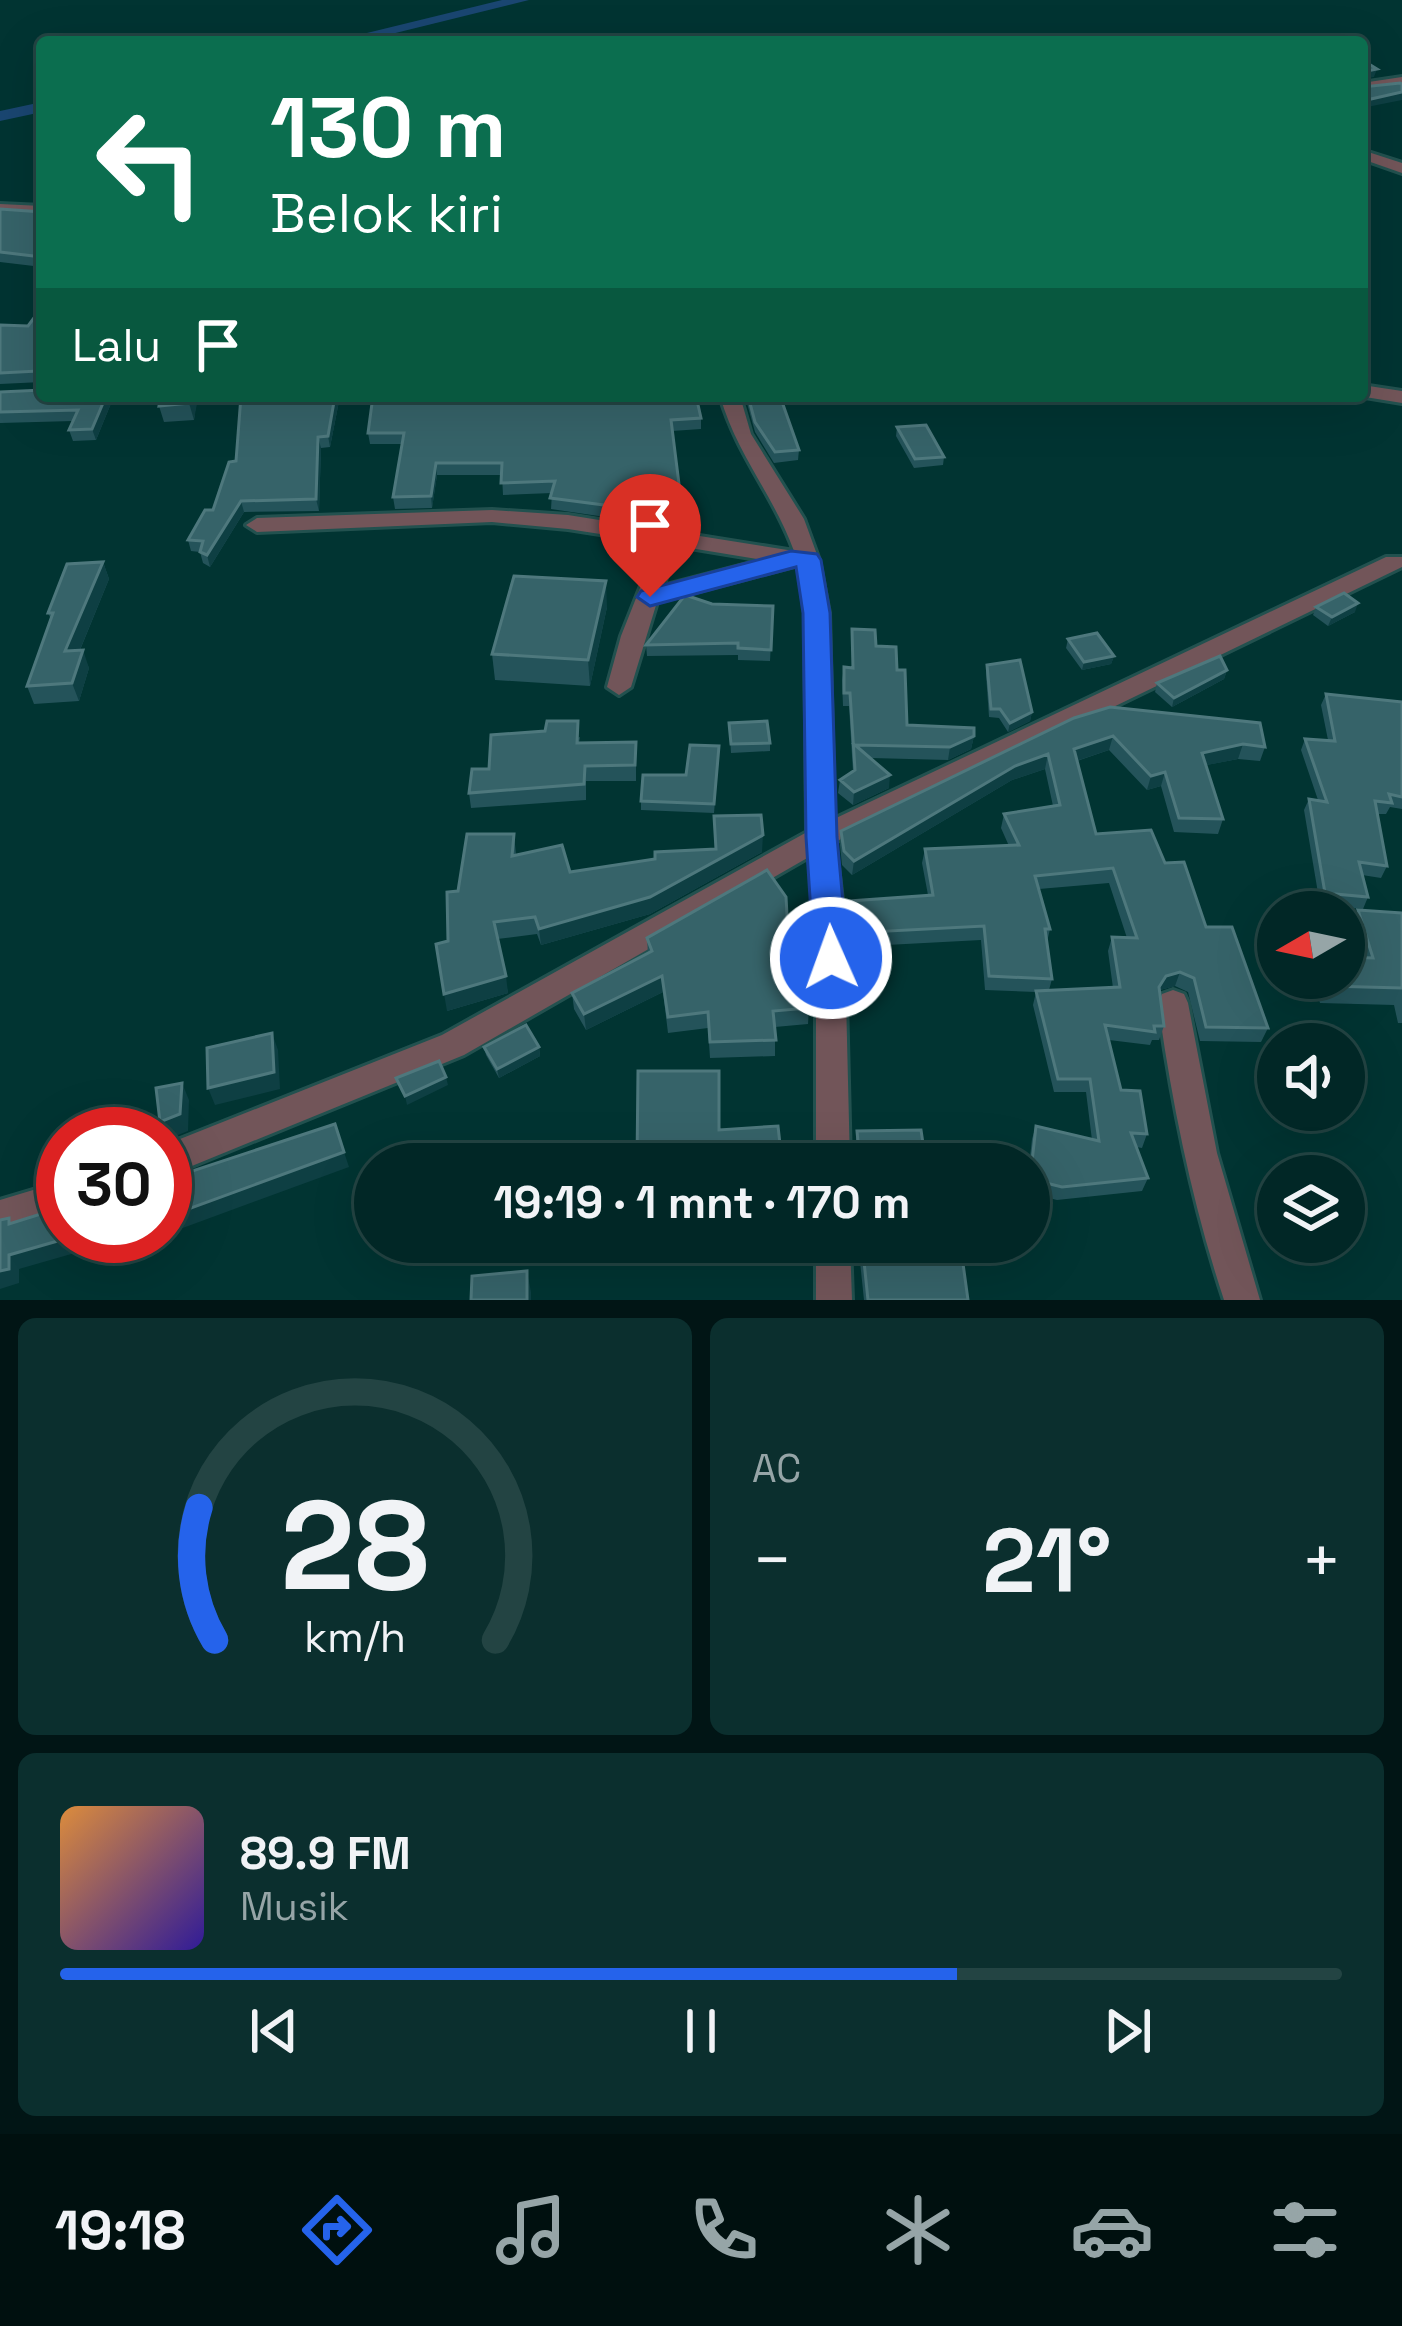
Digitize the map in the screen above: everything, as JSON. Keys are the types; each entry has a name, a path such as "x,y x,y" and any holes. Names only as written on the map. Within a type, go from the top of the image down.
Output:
{"street":[{"path":"1368,86 1402,81"},
{"path":"1368,156 1402,168"},
{"path":"0,209 36,211"},
{"path":"1368,392 1402,397"},
{"path":"732,402 741,434 793,520 799,560 817,613 821,837 830,916 832,1143"},
{"path":"257,525 492,516 799,560"},
{"path":"619,687 670,539"},
{"path":"650,597 799,560"},
{"path":"192,1150 453,1045 821,837 1394,562"},
{"path":"1172,1003 1186,1094 1214,1219 1242,1300"},
{"path":"0,1217 36,1206"},
{"path":"833,1263 834,1300"}],"building":[{"path":"1400,83 1402,92 1368,100 1368,86"},
{"path":"0,209 36,212 36,256 0,252"},
{"path":"36,315 36,371 0,373 0,325 28,326"},
{"path":"36,390 36,402 103,402 92,429 69,430 78,410 0,412 0,392"},
{"path":"241,402 334,402 328,436 318,437 316,499 241,501 207,555 200,552 203,541 188,540 205,510 213,510 229,462 236,461"},
{"path":"372,402 697,402 701,418 671,420 681,500 614,498 612,506 550,498 555,481 501,483 502,463 436,463 431,496 393,497 404,433 368,433"},
{"path":"750,402 782,402 799,450 775,452 755,422"},
{"path":"926,425 944,457 915,459 897,427"},
{"path":"103,562 65,651 83,650 72,683 27,686 67,564"},
{"path":"514,576 606,581 588,660 492,654"},
{"path":"1344,593 1358,603 1332,617 1316,607"},
{"path":"685,595 712,604 773,606 771,650 738,648 738,643 646,645"},
{"path":"852,629 875,630 876,646 896,647 897,670 905,670 907,725 974,728 974,736 950,747 855,745 890,775 854,792 840,780 855,770 850,693 844,693 844,667 853,668"},
{"path":"1097,633 1114,656 1084,662 1068,639"},
{"path":"1220,656 1227,670 1174,698 1157,683"},
{"path":"1020,660 1032,712 1010,723 1000,709 991,709 987,665"},
{"path":"1326,694 1402,702 1402,797 1389,794 1392,803 1375,801 1387,866 1359,862 1368,897 1365,891 1325,891 1309,799 1327,802 1305,739 1335,741"},
{"path":"1110,707 1260,723 1265,747 1243,744 1202,753 1223,819 1179,818 1165,772 1151,776 1113,736 1074,749 1096,834 1151,830 1165,863 1184,862 1206,927 1232,927 1266,1023 1257,1023 1257,1028 1206,1027 1194,978 1180,972 1166,976 1159,987 1164,1026 1154,1026 1155,1032 1105,1025 1121,1090 1140,1091 1147,1134 1131,1133 1148,1178 1062,1187 1050,1184 1050,1143 1034,1143 1036,1126 1099,1141 1090,1079 1058,1079 1036,991 1120,987 1112,937 1137,938 1113,868 1035,876 1050,929 1045,929 1052,979 989,976 984,926 851,933 850,901 933,895 925,849 1019,845 1004,814 1060,805 1048,754 1015,766 854,861 844,851 841,831 1074,718"},
{"path":"547,721 578,721 577,743 636,742 635,765 585,766 584,784 469,793 472,769 489,769 491,735 545,731"},
{"path":"767,721 770,743 731,744 729,723"},
{"path":"690,745 719,746 714,804 641,801 643,775 686,775"},
{"path":"761,815 763,835 650,897 539,929 535,917 494,922 506,976 444,994 436,944 448,941 447,892 458,891 467,834 514,834 512,856 562,845 570,872 655,859 655,852 716,849 714,816"},
{"path":"767,870 786,897 791,986 805,984 809,1008 773,1011 776,1040 710,1042 708,1012 668,1017 662,976 584,1014 572,993 652,951 647,938"},
{"path":"1365,910 1402,913 1402,988 1365,987 1365,958 1373,958 1365,932"},
{"path":"526,1025 539,1047 497,1069 484,1047"},
{"path":"272,1033 274,1072 208,1088 207,1048"},
{"path":"439,1061 446,1077 405,1096 396,1078"},
{"path":"638,1071 719,1071 719,1130 778,1126 780,1143 637,1143"},
{"path":"182,1083 180,1107 158,1107 156,1088"},
{"path":"335,1124 344,1152 192,1208 192,1171"},
{"path":"921,1130 923,1143 858,1143 857,1131"},
{"path":"36,1216 36,1247 9,1255 9,1269 0,1271 0,1220 9,1218 9,1224"},
{"path":"864,1263 963,1263 968,1300 868,1300"},
{"path":"527,1271 527,1300 471,1300 472,1276"}],"waterway":[{"path":"364,36 522,0"},
{"path":"0,116 36,108"}],"route":[{"path":"650,597 791,559 808,560 817,613 821,837 831,958"}]}
